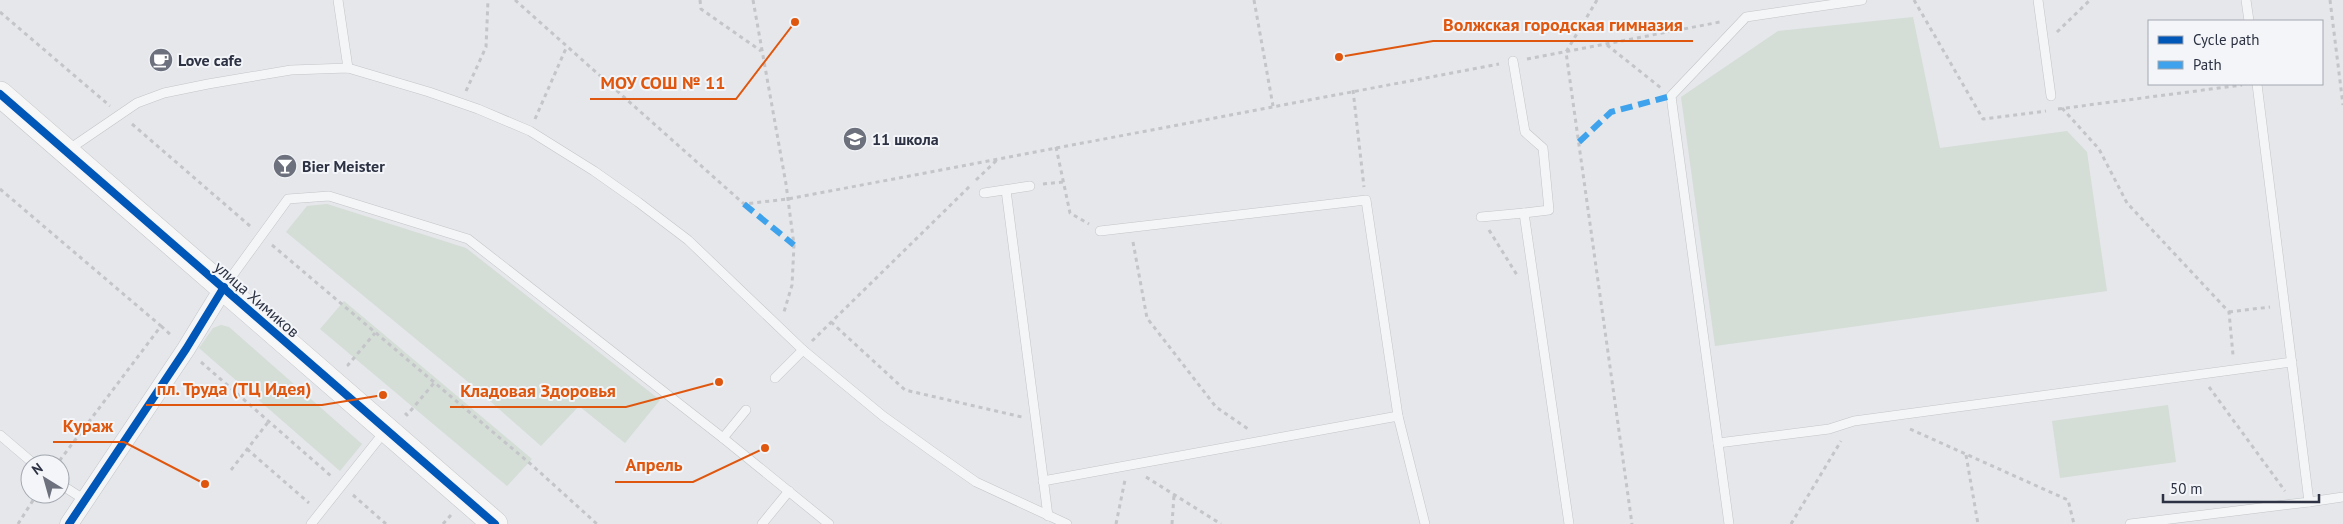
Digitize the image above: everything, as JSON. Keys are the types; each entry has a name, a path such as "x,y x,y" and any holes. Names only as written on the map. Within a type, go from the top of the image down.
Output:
{"street":[{"name":"улица Химиков","path":"0,94 495,524"},
{"path":"69,524 186,349 224,287"}],"lane":[{"path":"338,0 348,68"},
{"path":"1729,524 1671,96 1746,17 1862,0"},
{"path":"2038,0 2051,96"},
{"path":"2246,0 2249,20"},
{"path":"1481,218 1549,210 1543,148 1525,132 1513,61"},
{"path":"66,152 137,102 164,93 291,70 348,68 461,103 530,131 594,171 688,240 803,350 883,416 976,482 1066,524"},
{"path":"2257,85 2309,502"},
{"path":"984,193 1030,186"},
{"path":"1006,190 1048,516"},
{"path":"224,287 288,199 330,196 468,239 723,438 829,524"},
{"path":"1100,231 1366,200 1398,416 1425,524"},
{"path":"1524,213 1569,524"},
{"path":"775,378 803,350"},
{"path":"1718,444 1829,429 1854,421 1881,417 2292,362"},
{"path":"723,438 746,410"},
{"path":"1043,481 1398,416"},
{"path":"311,524 386,431"},
{"path":"0,436 22,454"},
{"path":"70,490 85,500"},
{"path":"762,524 789,492"},
{"path":"2130,524 2343,497"}],"path":[{"path":"461,103 486,47 488,0"},
{"path":"515,0 744,204 788,199 1353,90 1566,52 1746,17"},
{"path":"700,0 701,9 762,52"},
{"path":"753,0 788,199 794,245 792,285 780,327"},
{"path":"1254,0 1273,106"},
{"path":"1597,0 1566,52 1632,524"},
{"path":"2044,45 2090,0"},
{"path":"2330,0 2343,106"},
{"path":"0,12 533,466 597,524"},
{"path":"1606,44 1671,96"},
{"path":"530,131 567,46"},
{"path":"1353,90 1366,200"},
{"path":"2051,96 2099,149 2127,203 2229,312 2234,370"},
{"path":"1056,147 1070,213 1100,231"},
{"path":"803,350 998,158"},
{"path":"0,188 161,326 386,524"},
{"path":"1481,218 1520,281"},
{"path":"1131,228 1147,318 1216,407 1265,440"},
{"path":"2229,312 2284,304"},
{"path":"831,322 906,390 1035,420"},
{"path":"65,454 161,326"},
{"path":"354,371 348,365 375,332"},
{"path":"2200,374 2294,504"},
{"path":"402,411 407,415 434,383"},
{"path":"1881,417 2068,500 2074,524"},
{"path":"232,470 269,421"},
{"path":"1791,524 1854,421"},
{"path":"247,450 320,512"},
{"path":"1966,454 1978,524"},
{"path":"1116,524 1128,466 1221,524"},
{"path":"1172,524 1174,495"},
{"path":"18,524 30,504"}],"shaded area":[{"path":"1913,17 1940,148 2067,131 2087,152 2107,291 1715,346 1681,97 1778,31"},
{"path":"327,204 466,248 660,400 625,443 579,406 541,446 473,386 286,232 307,206"},
{"path":"344,301 532,459 507,486 320,329"},
{"path":"221,325 229,327 362,444 340,471 199,348 213,328"},
{"path":"2168,405 2176,462 2060,478 2052,421"}],"marked path":[{"path":"1579,142 1611,112 1671,96"},
{"path":"744,204 794,245"}],"cycle path":[{"path":"0,94 495,524"},
{"path":"69,524 186,349 224,287"}],"place":[{"name":"МОУ СОШ № 11","path":"795,22"},
{"name":"Волжская городская гимназия","path":"1339,57"},
{"name":"Love cafe","path":"161,60"},
{"name":"11 школа","path":"855,139"},
{"name":"Bier Meister","path":"285,166"},
{"name":"Кладовая Здоровья","path":"719,382"},
{"name":"пл. Труда (ТЦ Идея)","path":"383,395"},
{"name":"Апрель","path":"765,448"},
{"name":"Кураж","path":"205,484"}]}
